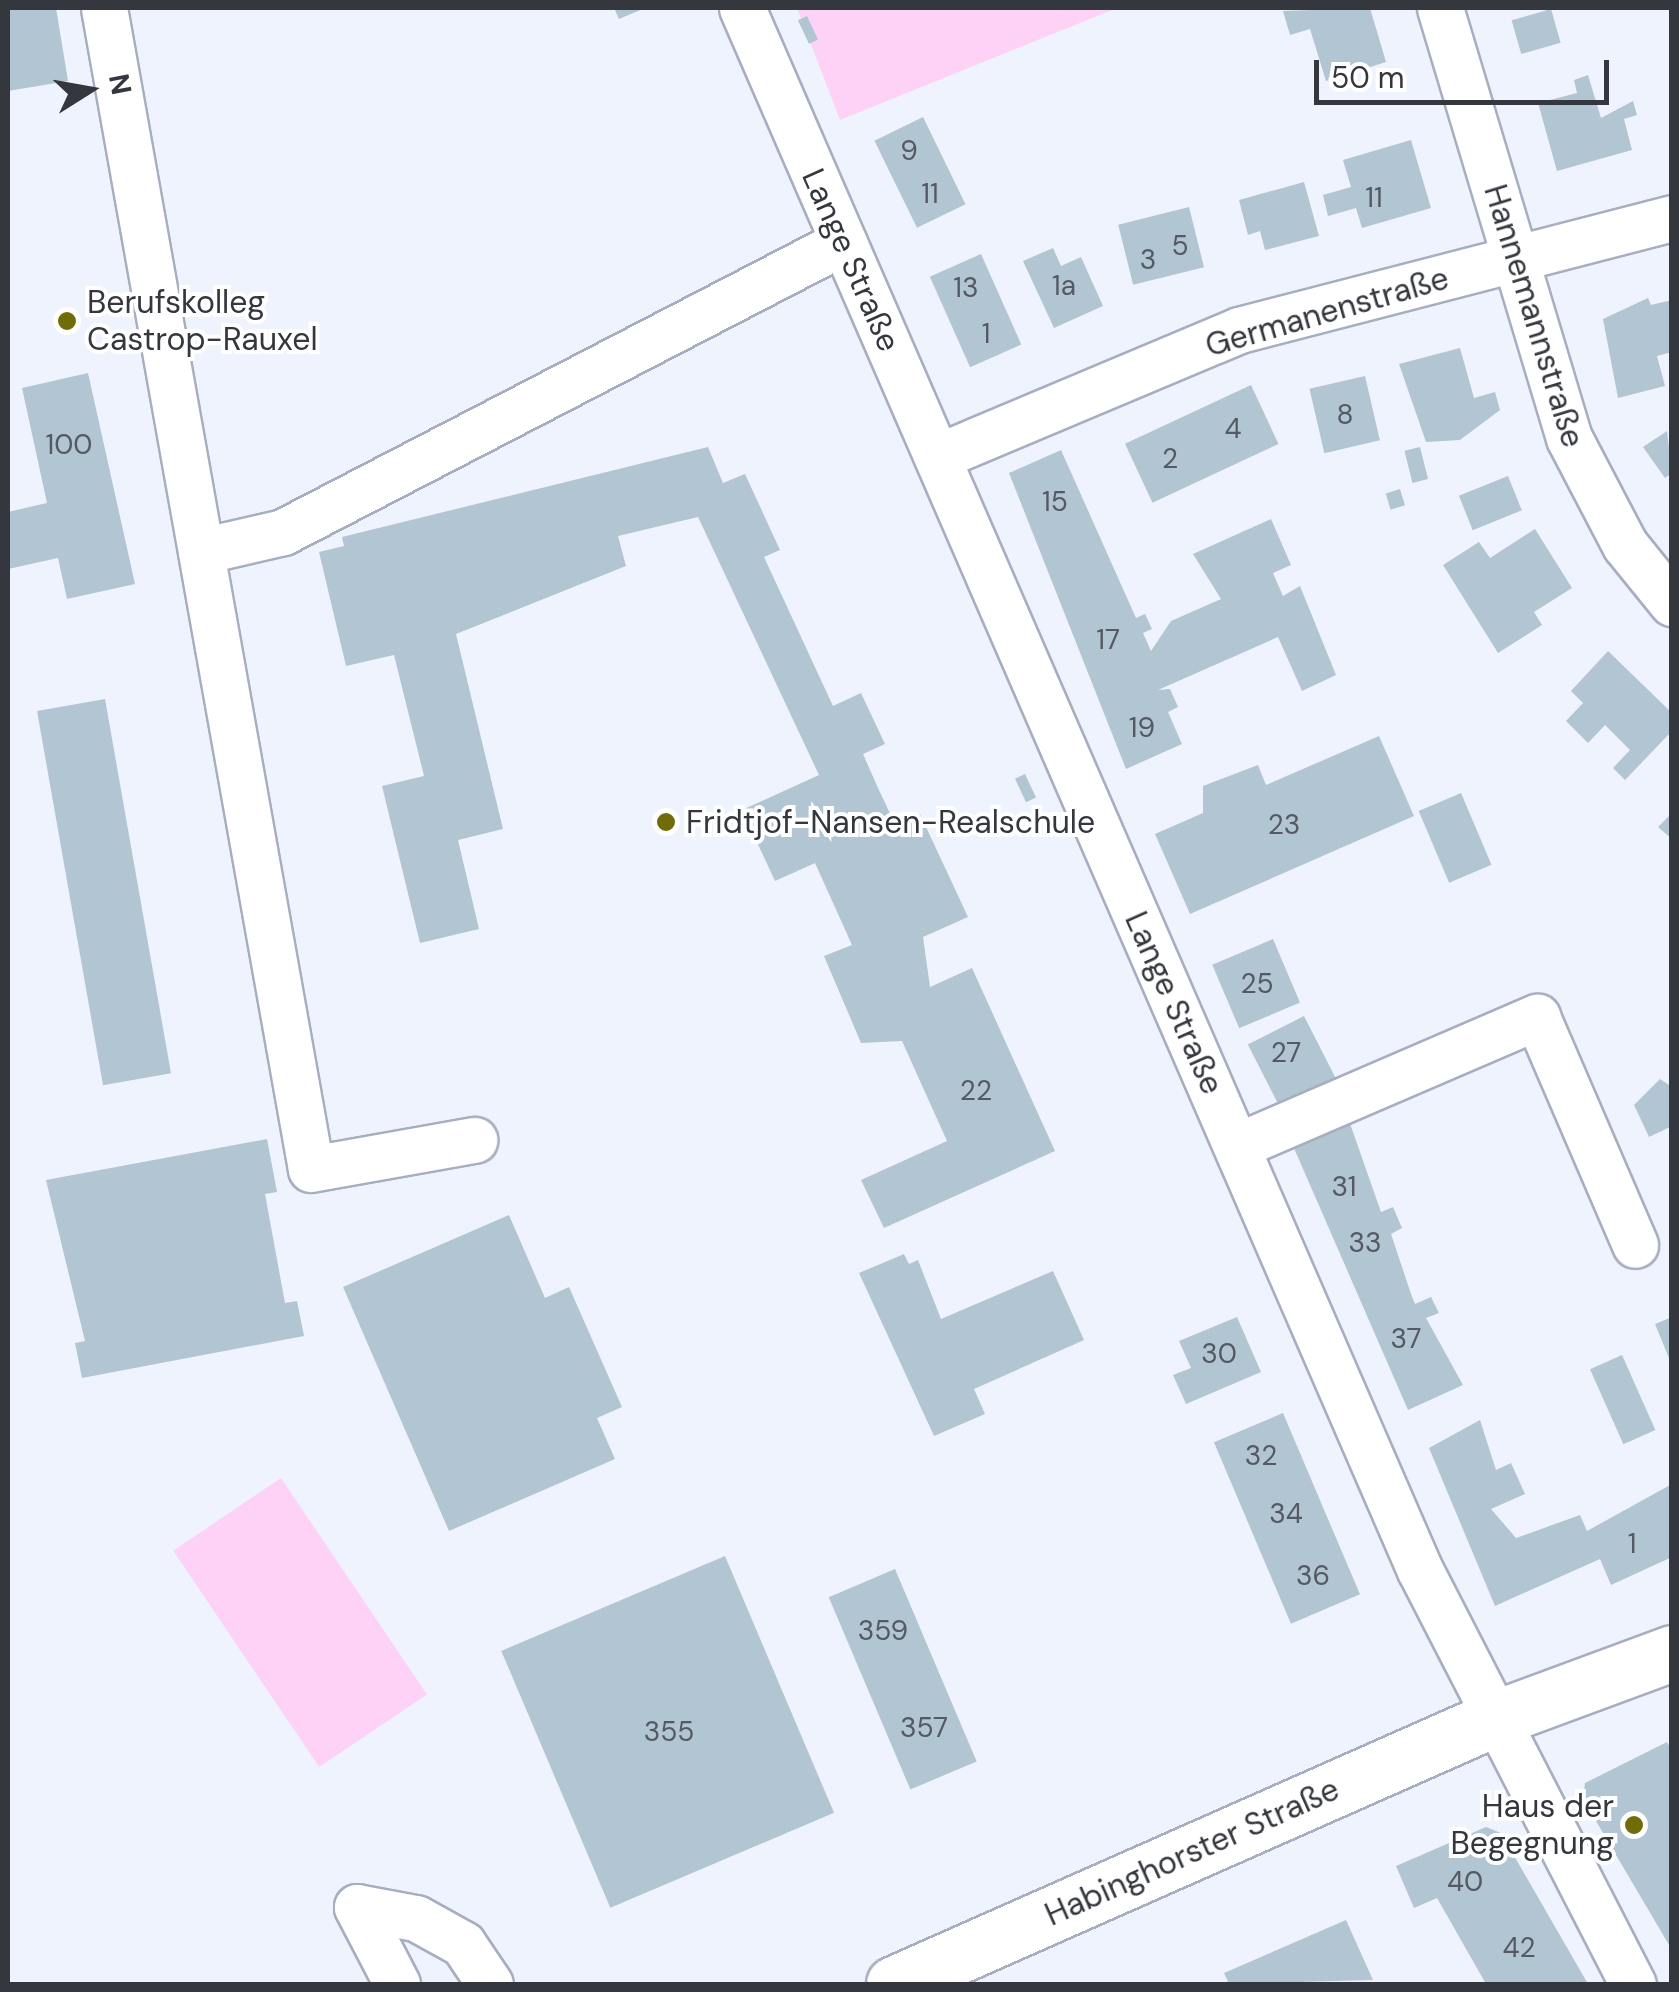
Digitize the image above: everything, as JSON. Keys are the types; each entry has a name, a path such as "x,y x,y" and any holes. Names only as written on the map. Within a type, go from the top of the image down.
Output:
{"main road":[{"name":"Habinghorster Straße","path":"894,1984 1491,1720 1672,1653"}],"street":[{"path":"104,8 312,1169 474,1140"},
{"name":"Lange Straße","path":"742,8 1236,1146 1491,1720 1633,1984"},
{"name":"Hannemannstraße","path":"1440,8 1568,438 1626,544 1672,603"},
{"name":"Germanenstraße","path":"936,457 1240,330 1672,218"},
{"path":"202,551 284,532 843,242"},
{"path":"1236,1146 1537,1016 1635,1245"},
{"path":"397,1984 357,1907 416,1918 464,1944 490,1984"}],"shaded area":[{"path":"797,8 1117,8 840,120"},
{"path":"281,1478 427,1694 319,1767 173,1551"}],"building":[{"path":"8,8 56,8 68,81 8,91"},
{"path":"614,8 645,8 619,19"},
{"path":"1370,8 1386,62 1326,81 1310,29 1290,35 1283,11"},
{"path":"1551,9 1561,43 1521,54 1512,20"},
{"path":"807,16 818,40 809,44 798,20"},
{"path":"1588,75 1601,118 1633,101 1637,115 1624,119 1632,150 1557,171 1538,103 1577,93 1574,80"},
{"path":"923,117 966,204 917,228 874,141"},
{"path":"1411,140 1431,208 1362,228 1356,208 1328,216 1323,195 1351,187 1343,160"},
{"path":"1304,182 1319,236 1265,250 1260,231 1248,235 1239,200"},
{"path":"1189,207 1204,267 1133,285 1118,225"},
{"path":"1053,248 1061,266 1081,257 1103,306 1054,328 1023,261"},
{"path":"981,254 1021,344 970,367 930,277"},
{"path":"1648,298 1651,305 1672,300 1672,352 1657,356 1665,386 1618,398 1603,319"},
{"path":"1460,348 1474,398 1495,392 1500,410 1460,440 1426,442 1399,364"},
{"path":"88,373 135,584 67,599 58,558 8,569 8,512 47,503 22,388"},
{"path":"1365,376 1380,440 1324,453 1309,389"},
{"path":"1251,385 1278,444 1152,503 1125,444"},
{"path":"1667,431 1672,473 1665,478 1643,447"},
{"path":"708,447 723,483 745,474 780,550 764,557 833,706 861,693 885,744 863,754 896,826 920,814 968,917 923,937 930,987 972,968 1055,1151 884,1228 861,1180 947,1141 902,1041 861,1043 824,956 852,945 815,863 775,881 742,810 819,775 698,517 618,536 626,566 456,634 503,829 458,840 479,929 420,943 382,786 424,776 394,655 346,666 319,552 344,546 342,537"},
{"path":"1420,447 1428,479 1412,483 1404,451"},
{"path":"1061,450 1136,618 1145,614 1152,629 1143,633 1151,651 1171,621 1221,599 1193,554 1271,519 1291,565 1273,573 1283,596 1300,586 1336,675 1302,691 1278,637 1158,690 1170,689 1178,707 1168,712 1182,744 1126,769 1009,473"},
{"path":"1508,476 1522,510 1473,530 1459,496"},
{"path":"1400,489 1405,505 1391,510 1386,493"},
{"path":"1535,529 1572,588 1534,612 1542,625 1498,653 1443,565 1479,542 1490,558"},
{"path":"1608,651 1672,713 1672,731 1625,780 1613,768 1630,750 1605,725 1588,743 1566,721 1583,703 1571,691"},
{"path":"105,699 171,1073 103,1085 37,711"},
{"path":"1379,736 1414,816 1190,914 1155,834 1203,813 1203,786 1258,765 1266,785"},
{"path":"1025,774 1036,798 1026,802 1015,779"},
{"path":"1461,793 1491,865 1449,883 1419,811"},
{"path":"1672,813 1672,839 1658,827"},
{"path":"1273,939 1300,1003 1239,1028 1212,965"},
{"path":"1304,1016 1337,1081 1281,1110 1248,1045"},
{"path":"1660,1079 1672,1087 1672,1126 1649,1137 1634,1105"},
{"path":"1347,1115 1381,1212 1393,1207 1402,1228 1391,1234 1415,1304 1431,1297 1439,1313 1426,1318 1463,1385 1408,1410 1290,1139"},
{"path":"267,1139 277,1192 265,1194 285,1303 297,1301 304,1336 82,1378 75,1343 85,1341 46,1180"},
{"path":"509,1215 545,1298 569,1287 622,1407 597,1418 615,1459 449,1531 343,1287"},
{"path":"904,1254 909,1264 918,1260 941,1319 1053,1271 1084,1340 974,1389 985,1414 934,1436 859,1273"},
{"path":"1237,1317 1261,1372 1186,1404 1173,1375 1191,1368 1179,1341"},
{"path":"1672,1317 1672,1363 1671,1363 1655,1324"},
{"path":"1622,1355 1655,1430 1623,1444 1590,1369"},
{"path":"1283,1413 1360,1594 1291,1624 1214,1442"},
{"path":"1480,1420 1496,1470 1511,1463 1525,1494 1491,1509 1516,1538 1580,1515 1587,1531 1672,1484 1672,1557 1611,1585 1600,1559 1495,1606 1429,1448"},
{"path":"725,1556 834,1813 610,1908 501,1651"},
{"path":"895,1569 977,1761 910,1790 829,1597"},
{"name":"Haus der Begegnung","path":"1667,1742 1672,1751 1672,1950 1583,1799 1585,1783"},
{"path":"1486,1827 1501,1833 1588,1984 1486,1984 1437,1898 1414,1908 1396,1866"},
{"path":"1346,1920 1373,1980 1229,1984 1224,1973"}],"place":[{"name":"Berufskolleg Castrop-Rauxel","path":"67,321"},
{"name":"Fridtjof-Nansen-Realschule","path":"666,822"},
{"name":"Haus der Begegnung","path":"1634,1825"}]}
